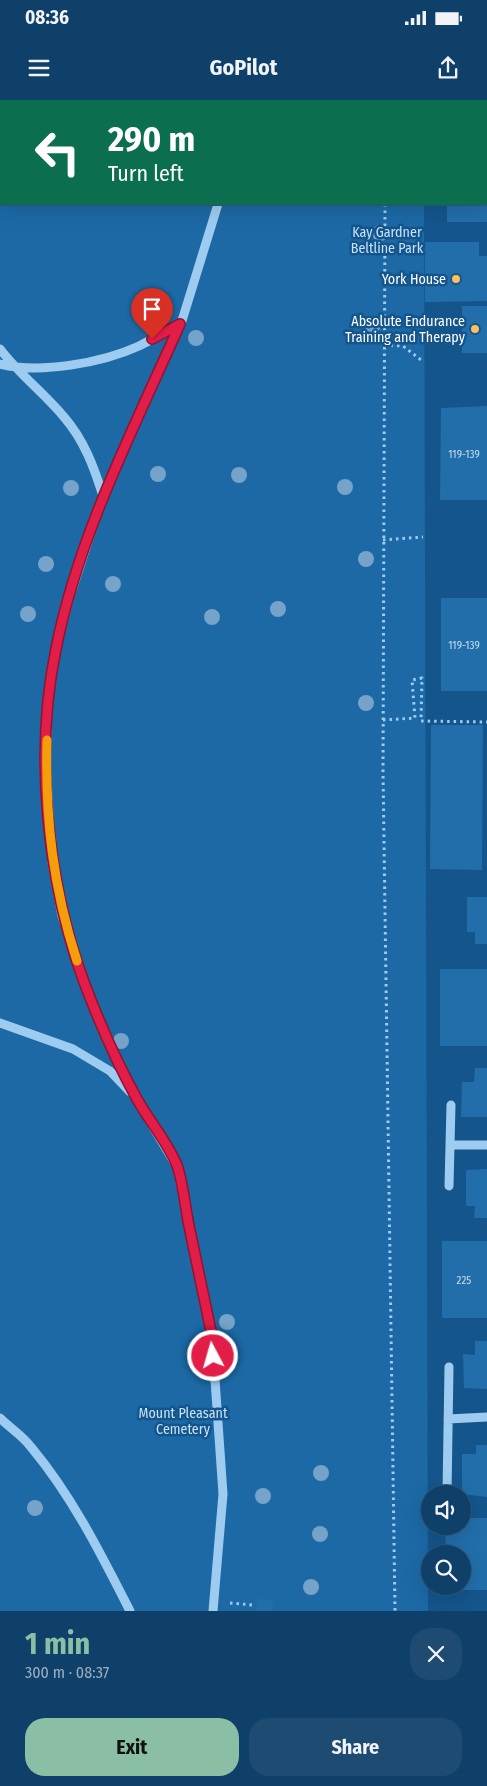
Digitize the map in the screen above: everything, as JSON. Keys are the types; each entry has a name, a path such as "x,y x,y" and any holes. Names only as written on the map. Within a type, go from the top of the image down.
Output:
{"lane":[{"path":"214,1606 223,1494 212,1336 177,1167 137,1100 107,1041 83,979 62,916 52,863 48,812 48,698 56,648 70,596 103,496 180,324 218,205"},
{"path":"0,364 14,367 89,362 138,346 180,324"},
{"path":"0,350 14,367 64,416 93,464 103,496"},
{"path":"0,1023 73,1049 110,1071 137,1100"},
{"path":"449,1186 450,1105"},
{"path":"450,1145 487,1145"},
{"path":"447,1485 450,1367"},
{"path":"0,1418 30,1446 65,1494 95,1543 130,1611"},
{"path":"448,1419 487,1418"}],"path":[{"path":"385,205 384,720 395,1611"},
{"path":"384,345 403,346 421,360"},
{"path":"383,540 423,537"},
{"path":"384,720 415,718 412,680 422,678 421,721 487,722"},
{"path":"214,1606 253,1605"}],"green space":[{"name":"Mount Pleasant Cemetery","path":"0,205 424,205 428,1485 421,1485 421,1535 428,1535 428,1545 421,1545 421,1595 428,1595 428,1611 0,1611"}],"building":[{"path":"447,205 487,205 487,222 447,222"},
{"name":"York House","path":"425,242 479,242 479,256 487,256 487,301 425,302"},
{"name":"Absolute Endurance Training and Therapy","path":"462,306 487,306 487,353 462,353"},
{"path":"487,406 487,500 440,500 441,408"},
{"path":"441,598 487,598 487,691 441,691"},
{"path":"431,725 483,725 482,870 430,869"},
{"path":"467,897 487,897 487,944 475,944 475,932 467,932"},
{"path":"440,969 487,969 487,1046 440,1046"},
{"path":"475,1068 487,1068 487,1117 461,1117 462,1082 474,1082"},
{"path":"487,1169 487,1218 474,1218 475,1206 466,1206 466,1170"},
{"path":"442,1241 487,1241 487,1318 442,1318"},
{"path":"475,1341 487,1341 487,1389 464,1388 463,1354 475,1355"},
{"path":"476,1445 487,1445 487,1497 471,1495 471,1485 462,1485 462,1454 476,1454"},
{"path":"471,1518 487,1518 487,1590 471,1590 471,1545 446,1545 445,1535 471,1535"},
{"path":"257,1599 273,1600 272,1611 256,1611"}],"slow traffic":[{"path":"47,740 46,764 52,863 62,916 77,961"}],"place":[{"name":"York House","path":"456,279"},
{"name":"Absolute Endurance Training and Therapy","path":"475,329"}],"route":[{"path":"152,339 180,324 103,496 70,596 56,648 48,698 46,764 48,812 52,863 62,916 83,979 107,1041 137,1100 177,1167 212,1336 213,1356"}],"park label":[{"name":"Kay Gardner Beltline Park","path":"387,240"}]}
